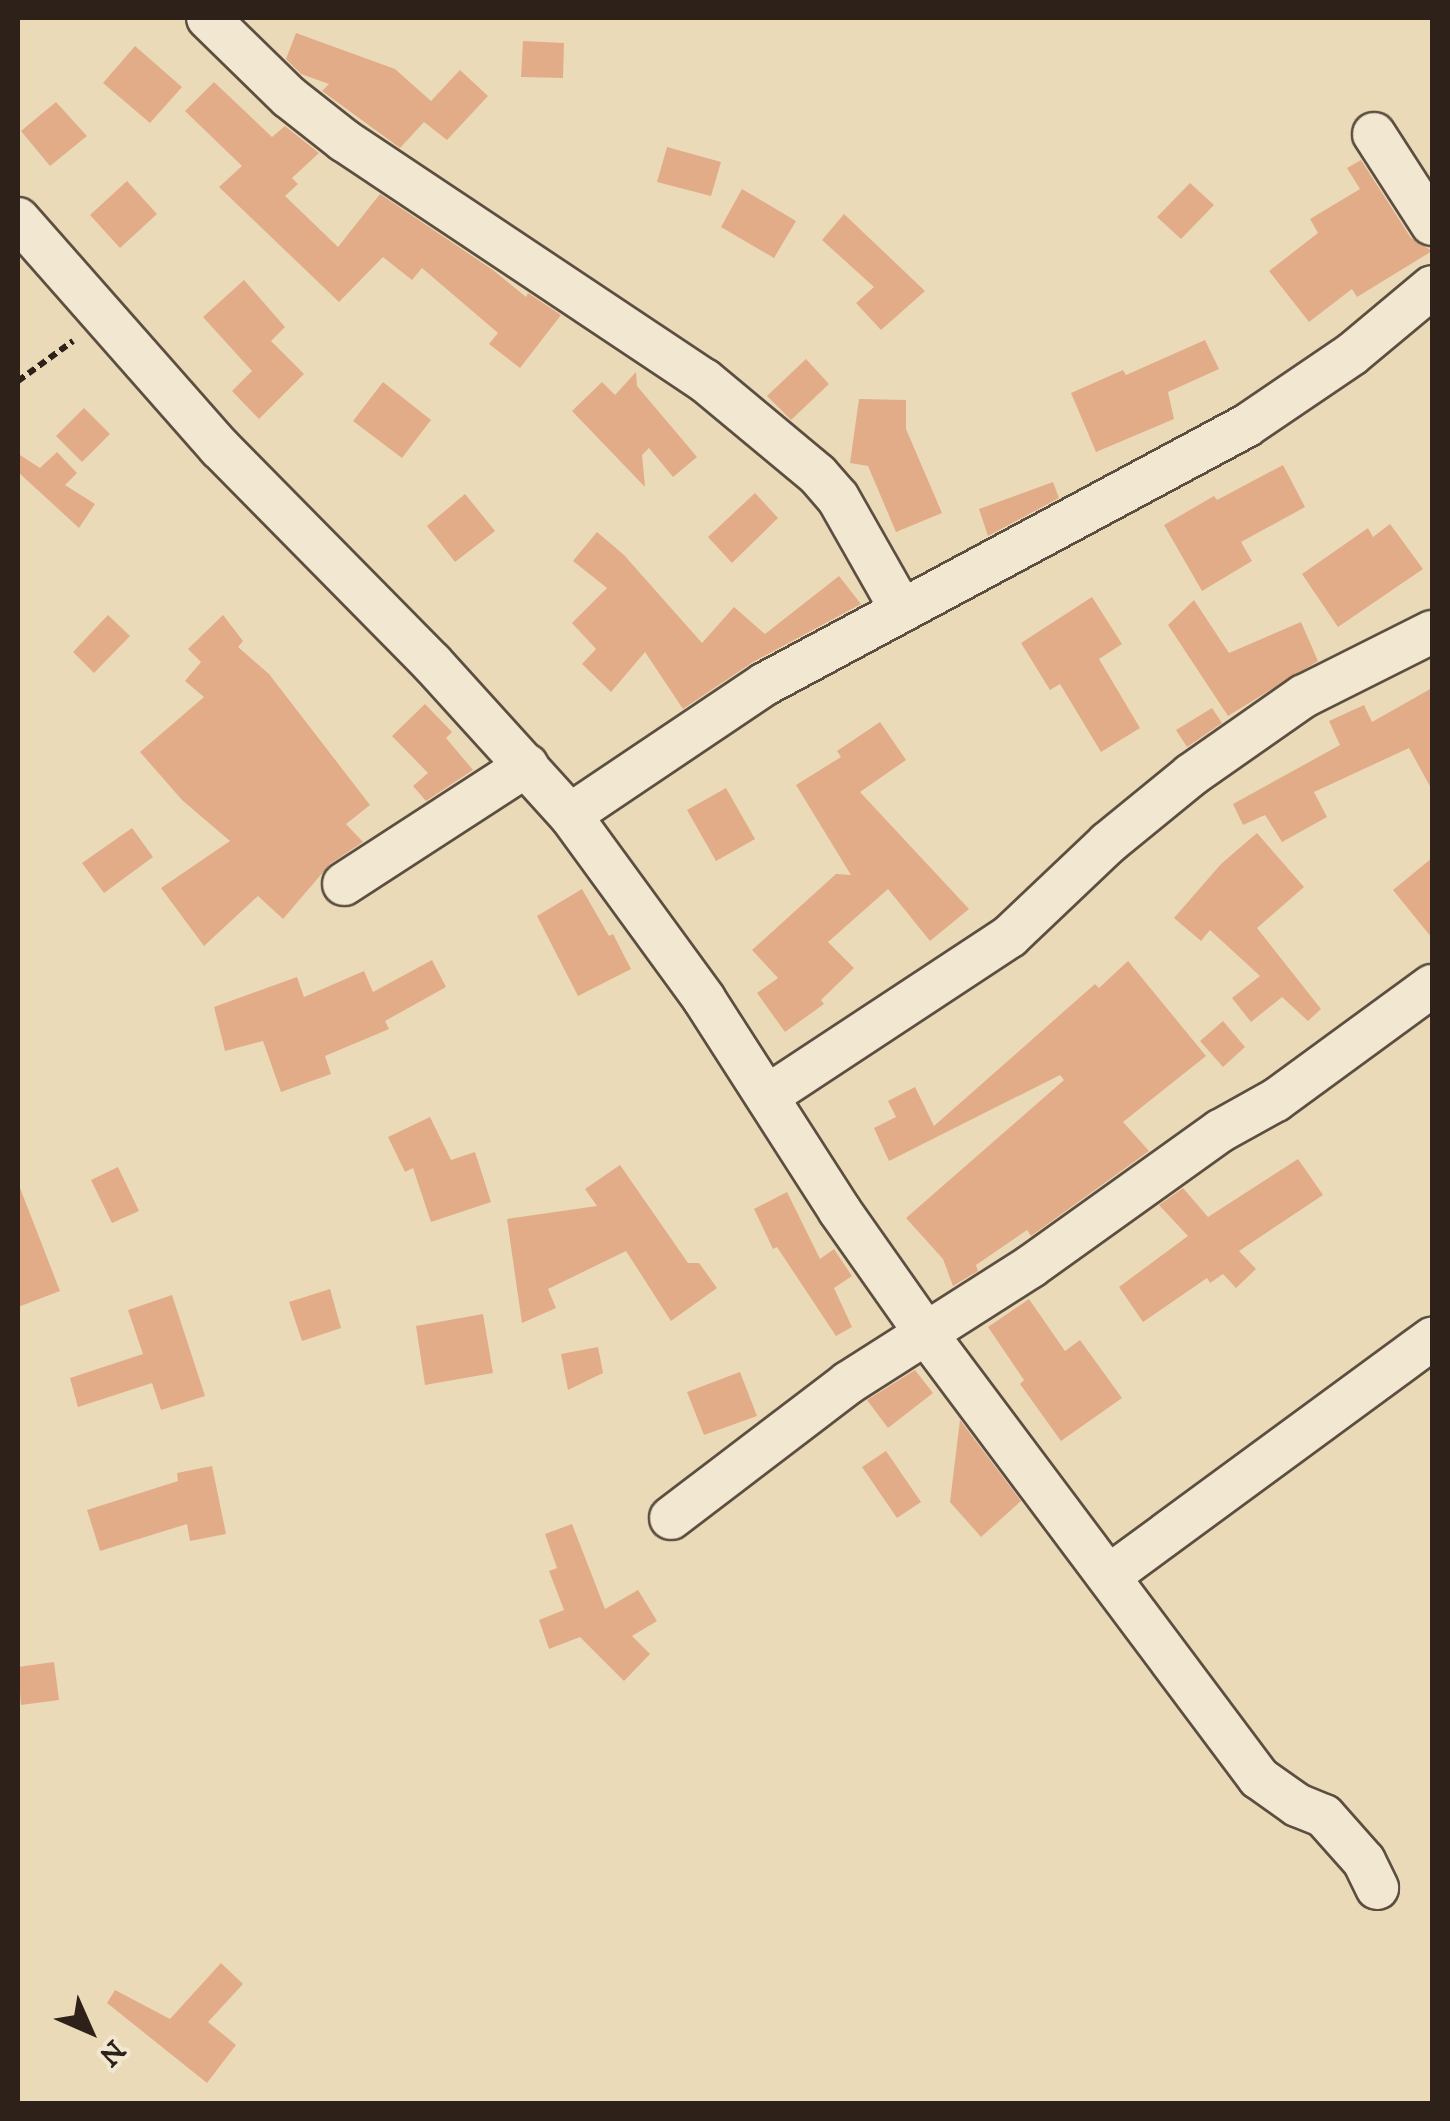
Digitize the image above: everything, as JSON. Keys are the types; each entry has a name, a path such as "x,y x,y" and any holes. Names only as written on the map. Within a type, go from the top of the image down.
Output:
{"street":[{"path":"208,18 290,96 345,141 704,380 818,476 838,498 902,609"},
{"path":"1374,134 1432,224"},
{"path":"18,220 220,448 527,764 570,815 769,1095 840,1211 928,1336 1259,1778 1324,1816 1364,1861 1377,1888"},
{"path":"570,815 765,684 1246,426 1352,354 1432,287"},
{"path":"769,1095 1010,936 1108,843 1191,774 1304,696 1432,632"},
{"path":"344,884 527,764"},
{"path":"671,1518 848,1383 928,1336 1220,1131 1276,1100 1432,986"},
{"path":"1109,1576 1432,1339"}],"path":[{"path":"18,381 106,317"}],"building":[{"path":"296,33 395,69 431,101 460,70 488,96 447,140 424,122 400,148 322,91 329,84 301,74 286,59"},
{"path":"523,41 564,43 563,78 521,77"},
{"path":"135,46 182,87 150,123 103,83"},
{"path":"214,82 272,137 285,126 319,153 292,178 298,184 285,196 338,247 380,194 493,270 526,297 528,293 561,315 520,368 489,344 498,333 422,268 412,280 383,257 339,302 219,187 242,166 185,111"},
{"path":"56,102 87,136 50,166 21,131"},
{"path":"667,147 721,162 711,196 657,182"},
{"path":"1361,160 1411,238 1432,251 1357,297 1352,289 1309,322 1269,271 1318,233 1310,219 1360,189 1347,168"},
{"path":"127,181 157,214 120,248 90,215"},
{"path":"1190,183 1214,205 1181,239 1157,217"},
{"path":"742,189 796,221 774,258 721,227"},
{"path":"844,214 925,291 881,330 856,303 874,287 822,240"},
{"path":"244,280 285,327 271,341 304,374 259,419 232,391 252,371 203,317"},
{"path":"1205,340 1219,369 1168,392 1174,419 1096,452 1071,393 1123,370 1126,375"},
{"path":"806,359 829,384 791,420 767,396"},
{"path":"636,372 637,386 697,457 673,477 649,448 642,455 645,487 572,411 602,382 615,395"},
{"path":"383,382 431,420 402,458 353,421"},
{"path":"859,399 906,400 906,429 942,513 896,532 868,466 850,463"},
{"path":"84,408 110,434 82,462 56,436"},
{"path":"57,452 77,473 65,485 95,504 79,528 18,472 20,455 40,468"},
{"path":"1283,465 1305,507 1241,542 1252,561 1202,591 1164,525 1214,496 1217,500"},
{"path":"1053,482 1059,498 988,536 979,509"},
{"path":"755,493 778,518 732,563 708,537"},
{"path":"465,494 495,531 455,562 427,526"},
{"path":"1390,524 1423,569 1338,627 1302,574 1368,528 1373,537"},
{"path":"597,532 624,555 702,643 734,607 765,634 839,576 861,604 753,662 683,709 645,652 611,692 582,664 596,649 572,623 607,588 573,561"},
{"path":"1092,597 1122,644 1099,659 1140,728 1101,752 1060,684 1050,690 1021,643"},
{"path":"1194,600 1229,653 1301,622 1318,661 1228,716 1168,625"},
{"path":"108,615 130,636 94,673 73,652"},
{"path":"223,615 243,641 238,647 269,674 370,805 346,824 363,842 330,864 283,919 258,896 204,946 161,888 230,841 182,800 140,752 204,697 185,681 201,662 188,649"},
{"path":"1432,688 1432,790 1409,748 1314,792 1327,817 1282,842 1265,815 1243,825 1233,804 1340,745 1329,721 1364,705 1372,722"},
{"path":"425,704 452,732 446,738 473,770 426,801 413,786 428,773 392,736"},
{"path":"1212,708 1222,723 1187,747 1176,730"},
{"path":"880,722 906,760 860,792 969,909 930,941 888,889 828,942 854,968 821,1000 824,1004 785,1032 757,993 778,978 752,950 836,874 851,875 796,785 841,757 837,751"},
{"path":"726,788 755,839 716,861 687,810"},
{"path":"132,828 153,857 104,893 82,863"},
{"path":"1257,833 1304,887 1257,928 1321,1009 1308,1021 1282,997 1251,1022 1232,998 1260,976 1210,930 1201,941 1174,918 1221,864"},
{"path":"1432,858 1432,938 1393,890"},
{"path":"582,889 631,969 578,996 537,916"},
{"path":"432,960 446,987 385,1021 389,1029 325,1056 331,1074 281,1092 263,1041 225,1051 214,1007 297,977 304,997 364,971 373,992"},
{"path":"1128,961 1206,1056 1123,1122 1149,1151 1031,1236 1027,1230 976,1265 978,1271 953,1286 943,1259 906,1218 1064,1080 1060,1075 889,1161 874,1128 896,1117 888,1101 915,1087 934,1126 1095,984 1099,988"},
{"path":"1223,1021 1245,1047 1223,1067 1200,1041"},
{"path":"430,1117 451,1160 475,1152 491,1202 431,1222 413,1168 405,1172 388,1137"},
{"path":"1298,1159 1323,1195 1239,1251 1256,1269 1236,1288 1223,1274 1210,1283 1207,1278 1143,1322 1119,1287 1188,1236 1159,1205 1183,1188 1208,1217"},
{"path":"620,1165 688,1263 699,1263 717,1288 671,1321 626,1251 548,1289 556,1308 522,1323 507,1219 597,1206 585,1189"},
{"path":"118,1167 139,1211 112,1223 91,1180"},
{"path":"18,1189 60,1291 18,1307"},
{"path":"787,1192 820,1259 834,1249 852,1276 834,1288 852,1327 836,1336 777,1247 773,1249 754,1209"},
{"path":"330,1289 341,1328 302,1341 289,1302"},
{"path":"172,1295 205,1396 161,1410 152,1383 78,1407 70,1378 143,1354 128,1310"},
{"path":"1029,1299 1065,1351 1080,1340 1122,1398 1061,1441 1020,1384 1024,1380 988,1327"},
{"path":"483,1314 493,1373 425,1385 416,1326"},
{"path":"598,1347 603,1373 568,1390 561,1354"},
{"path":"915,1370 933,1393 888,1428 867,1400"},
{"path":"740,1372 757,1416 704,1435 687,1392"},
{"path":"960,1420 1021,1501 981,1537 950,1502"},
{"path":"886,1451 921,1502 897,1518 862,1467"},
{"path":"212,1466 226,1534 190,1541 187,1524 100,1551 87,1510 178,1481 177,1473"},
{"path":"572,1524 605,1609 638,1590 657,1621 632,1636 650,1654 624,1681 580,1637 549,1649 539,1620 564,1610 549,1571 557,1568 545,1534"},
{"path":"54,1662 59,1700 21,1705 18,1667"},
{"path":"221,1963 243,1984 208,2022 236,2045 207,2083 107,2003 115,1990 170,2019"}]}
